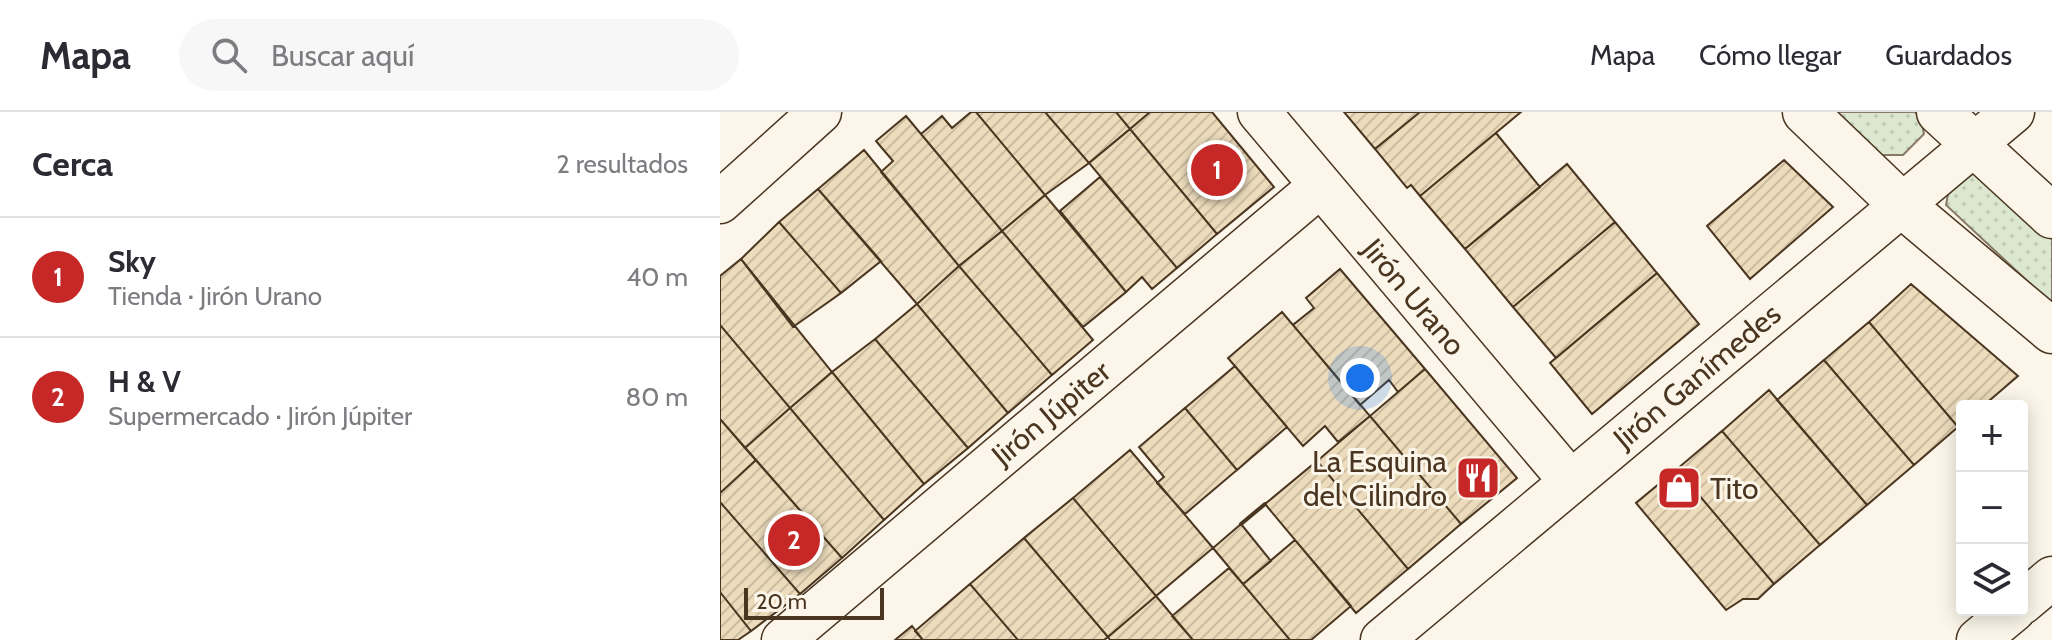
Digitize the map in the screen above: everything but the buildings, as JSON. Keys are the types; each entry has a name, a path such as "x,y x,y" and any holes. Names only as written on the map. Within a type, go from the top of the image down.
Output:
{"street":[{"path":"720,202 820,112"},
{"name":"Jirón Urano","path":"1259,112 1571,482"},
{"path":"1805,112 1902,205 2052,331"},
{"path":"1939,112 2052,216"},
{"name":"Jirón Ganímedes","path":"1382,640 2013,112"},
{"name":"Jirón Júpiter","path":"783,640 1320,186"},
{"path":"2028,598 2052,578"},
{"path":"1978,640 2007,616"}],"green space":[{"path":"1835,112 1915,112 1921,118 1924,134 1903,155 1882,155"},
{"path":"1974,173 2052,234 2052,304 1946,205 1949,189"}],"wall":[{"path":"1241,524 1265,504"}],"place":[{"name":"Sky","path":"1217,170"},
{"name":"La Esquina del Cilindro","path":"1478,478"},
{"name":"Tito","path":"1679,488"},
{"name":"H & V","path":"794,540"}]}
